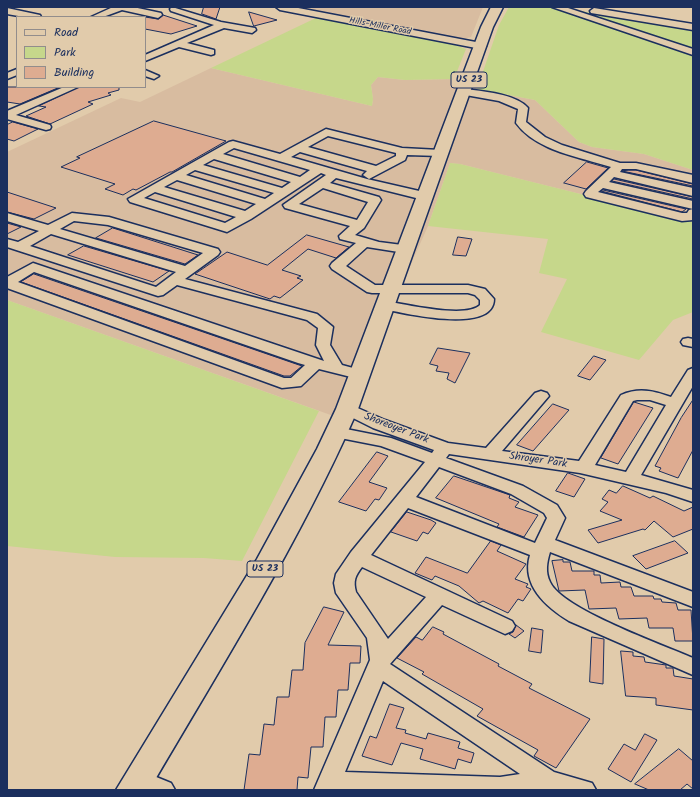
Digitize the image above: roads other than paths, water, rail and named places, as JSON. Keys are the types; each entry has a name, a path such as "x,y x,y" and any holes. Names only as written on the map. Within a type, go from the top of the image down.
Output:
{"highway":[{"name":"US 23","path":"136,785 269,562 341,421 348,371 388,297 440,153 497,7"}],"street":[{"path":"98,16 121,7 158,15"},
{"name":"Hills-Miller Road","path":"280,7 481,46"},
{"path":"320,15 329,7"},
{"path":"556,7 693,52"},
{"path":"569,7 693,27"},
{"path":"146,20 176,8 223,25 252,30"},
{"path":"7,11 31,16"},
{"path":"146,58 223,25"},
{"path":"178,44 211,52"},
{"path":"7,116 71,88"},
{"path":"464,92 480,93 517,104 523,108 521,123 541,139 615,170 693,192"},
{"path":"7,116 46,127"},
{"path":"282,158 326,132 402,151 440,153"},
{"path":"320,169 227,228 134,199 232,144 320,169 335,174 424,196"},
{"path":"299,148 377,170"},
{"path":"361,181 377,170 389,166 401,158 402,151"},
{"path":"213,155 301,181"},
{"path":"194,166 283,192"},
{"path":"693,179 636,166 615,170 590,194 682,217 690,217 693,213"},
{"path":"335,174 288,205 360,225"},
{"path":"176,176 266,203"},
{"path":"321,184 375,200 360,225 345,236 378,246 405,249"},
{"path":"600,184 693,205"},
{"path":"155,188 246,216"},
{"path":"72,216 109,221 213,252 158,292 13,245 48,230 72,216"},
{"path":"7,217 187,271"},
{"path":"365,242 337,266 372,289 388,297 460,315 473,315 483,310 487,305 487,299 480,292 468,289 388,297"},
{"path":"7,283 33,267 316,363 348,371"},
{"path":"174,280 312,317 326,327 323,345 348,371"},
{"path":"7,283 282,382 295,383 316,363"},
{"path":"630,479 693,373"},
{"path":"584,468 627,398 640,394 675,403"},
{"path":"490,454 542,396"},
{"name":"Shoreoyer Park","path":"341,421 378,441 440,454"},
{"name":"Shoreoyer Park","path":"341,421 379,424 440,454"},
{"path":"584,790 548,780 380,663 377,637 346,593 344,583 346,574 403,499 440,454 517,490 551,509 556,518 542,547 537,562 540,582 549,598 558,606 576,616 693,667"},
{"name":"Shroyer Park","path":"440,454 490,454 584,468 672,488 693,496"},
{"path":"403,499 693,600"},
{"path":"358,557 505,626"},
{"path":"439,595 380,663 328,785 500,787 548,780"},
{"path":"136,785 163,790"}]}
